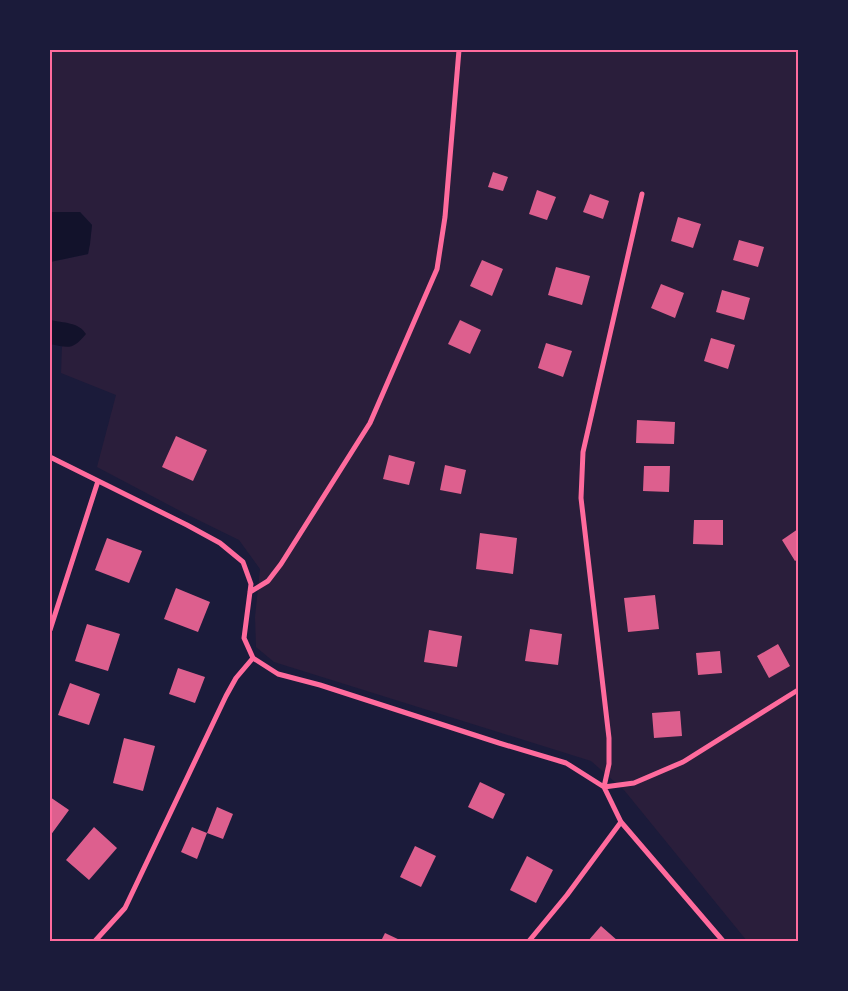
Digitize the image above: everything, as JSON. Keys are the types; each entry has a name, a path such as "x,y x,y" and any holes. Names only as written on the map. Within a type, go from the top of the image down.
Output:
{"street":[{"path":"250,592 268,581 281,564 370,423 437,269 445,217 459,50"},
{"path":"604,787 608,764 609,738 581,498 583,452 642,194"},
{"path":"50,457 187,525 220,543 243,562 251,584 244,638 253,658 278,674 320,685 566,763 604,787 621,822 723,941"},
{"path":"50,630 98,481"},
{"path":"95,941 124,908 226,696 236,678 253,658"},
{"path":"604,787 634,784 683,762 798,690"},
{"path":"529,941 568,895 621,822"}],"shaded area":[{"path":"50,50 798,50 798,941 747,941 624,790 591,761 274,662 256,647 255,617 260,569 239,540 97,467 116,395 61,373 65,323 50,320 50,262 88,254 92,225 80,212 50,212"},
{"path":"50,212 80,212 92,225 88,254 50,262"},
{"path":"50,320 75,325 86,334 74,345 50,344"}],"building":[{"path":"493,172 508,177 503,191 488,187"},
{"path":"537,190 556,197 547,220 529,214"},
{"path":"590,194 609,201 603,219 583,212"},
{"path":"678,217 701,224 693,248 671,241"},
{"path":"739,240 764,247 758,267 733,260"},
{"path":"482,260 503,269 492,296 470,286"},
{"path":"556,267 590,276 582,305 548,295"},
{"path":"661,284 684,293 675,318 651,308"},
{"path":"722,290 750,298 744,320 716,312"},
{"path":"460,320 481,330 470,354 448,344"},
{"path":"711,338 735,345 728,369 704,361"},
{"path":"546,343 572,351 563,377 538,368"},
{"path":"637,420 675,422 674,444 636,443"},
{"path":"176,436 207,450 193,481 162,467"},
{"path":"389,455 415,462 409,485 383,479"},
{"path":"445,465 466,470 461,494 440,490"},
{"path":"644,466 670,466 669,492 643,491"},
{"path":"694,520 723,520 723,545 693,544"},
{"path":"798,529 798,559 795,561 782,540"},
{"path":"480,533 517,538 513,574 476,569"},
{"path":"107,538 142,551 129,583 95,570"},
{"path":"176,588 210,602 198,632 164,619"},
{"path":"655,595 659,629 628,632 624,598"},
{"path":"87,624 120,634 108,671 75,661"},
{"path":"530,629 562,634 558,665 525,661"},
{"path":"429,630 462,636 457,667 424,662"},
{"path":"778,644 790,666 769,678 757,656"},
{"path":"720,651 722,673 698,675 696,653"},
{"path":"178,668 205,677 195,703 169,694"},
{"path":"70,683 100,694 89,725 58,715"},
{"path":"680,711 682,736 654,738 652,713"},
{"path":"124,738 155,746 143,791 113,783"},
{"path":"480,782 505,794 493,819 468,807"},
{"path":"50,797 69,810 50,836"},
{"path":"217,807 233,814 223,839 207,833"},
{"path":"94,827 117,848 89,880 66,860"},
{"path":"192,827 207,833 197,859 181,852"},
{"path":"415,846 436,856 421,887 400,877"},
{"path":"527,856 553,870 536,903 510,890"},
{"path":"601,926 618,941 588,941"},
{"path":"385,933 402,941 381,941"}]}
